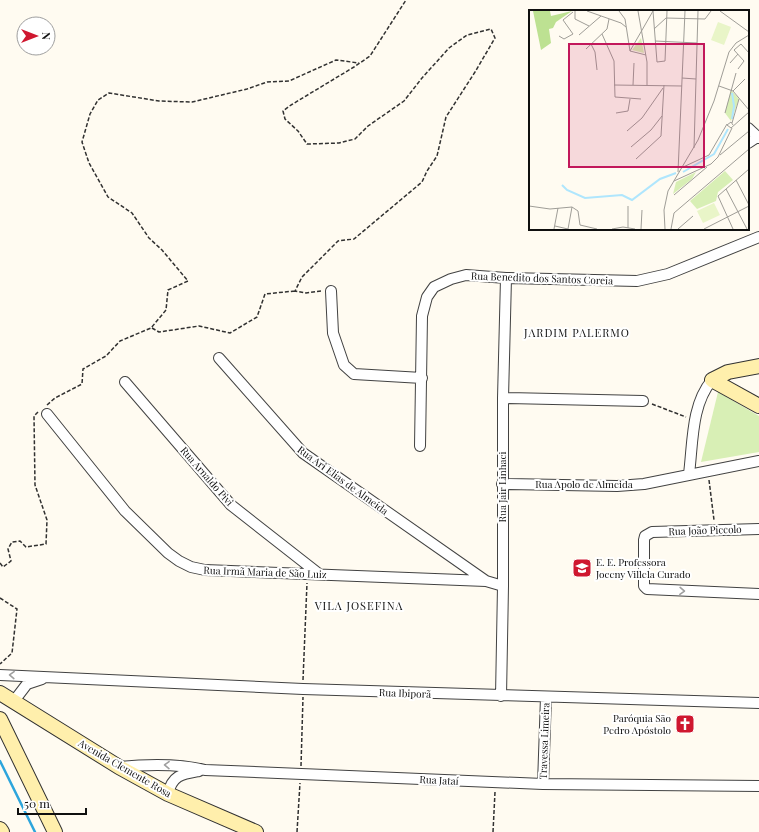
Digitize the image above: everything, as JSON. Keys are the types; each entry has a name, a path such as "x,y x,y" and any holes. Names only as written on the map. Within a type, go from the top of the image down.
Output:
{"main road":[{"path":"712,380 728,372 759,366"},
{"path":"712,380 759,406"},
{"name":"Avenida Clemente Rosa","path":"0,693 119,767 168,794 256,832"},
{"path":"0,719 55,832"}],"street":[{"path":"749,129 758,138 749,142"},
{"name":"Rua Benedito dos Santos Coreia","path":"420,446 422,316 427,297 434,287 451,279 466,275 506,278 637,280 654,278 668,274 759,237"},
{"name":"Rua Jair Linhaci","path":"500,696 503,586 502,484 506,278"},
{"path":"331,291 333,333 344,365 354,374 422,378"},
{"name":"Rua Ari Elias de Almeida","path":"219,358 303,453 486,580"},
{"path":"689,474 695,420 699,400 704,389 712,380"},
{"name":"Rua Arnaldo Pivi","path":"125,382 231,505 318,574"},
{"path":"503,398 643,401"},
{"name":"Rua Irmã Maria de São Luiz","path":"44,411 125,512 168,553 191,567 205,570 486,580 503,586"},
{"name":"Rua Apolo de Almeida","path":"502,484 617,486 644,484 759,461"},
{"name":"Rua João Piccolo","path":"759,529 652,532 644,536 644,586 647,589 759,594"},
{"name":"Rua Ibiporã","path":"0,675 303,689 759,703"},
{"name":"Rua Ibiporã","path":"14,701 28,684 35,680 52,677"},
{"name":"Travessa Limeira","path":"543,784 546,697"},
{"name":"Rua Jataí","path":"119,767 143,764 186,765 205,770 543,784 759,786"},
{"path":"168,794 170,785 174,779 185,773 205,770"}],"path":[{"path":"295,291 302,278 338,240 354,239 422,182 437,156 446,117 495,38 491,29 467,35 449,48 404,101 368,126 355,139 339,143 307,144 298,131 286,119 283,111 370,56 406,0"},
{"path":"0,562 3,566 11,561 8,549 12,542 20,541 26,547 46,544 47,520 35,485 34,416 44,411 55,398 82,384 82,369 106,356 120,341 151,328 166,310 168,290 188,281 162,250 148,238 132,213 108,197 89,163 82,142 90,114 98,100 109,93 160,101 192,102 267,82 289,81 336,60 359,64"},
{"path":"151,328 159,332 199,326 230,332 257,317 265,294 295,291 306,293 315,291 331,291"},
{"path":"643,401 695,420"},
{"path":"707,471 715,530"},
{"path":"297,832 308,574"},
{"path":"0,598 17,609 12,653 0,664"},
{"path":"493,832 496,782"}],"green space":[{"path":"718,392 759,416 759,452 701,462"}],"waterway":[{"path":"0,761 35,832"}],"place":[{"name":"E. E. Professora Joceny Villela Curado","path":"582,568"},
{"name":"Paróquia São Pedro Apóstolo","path":"685,724"}],"district":[{"name":"JARDIM PALERMO","path":"577,333"},
{"name":"VILA JOSEFINA","path":"359,606"}]}
